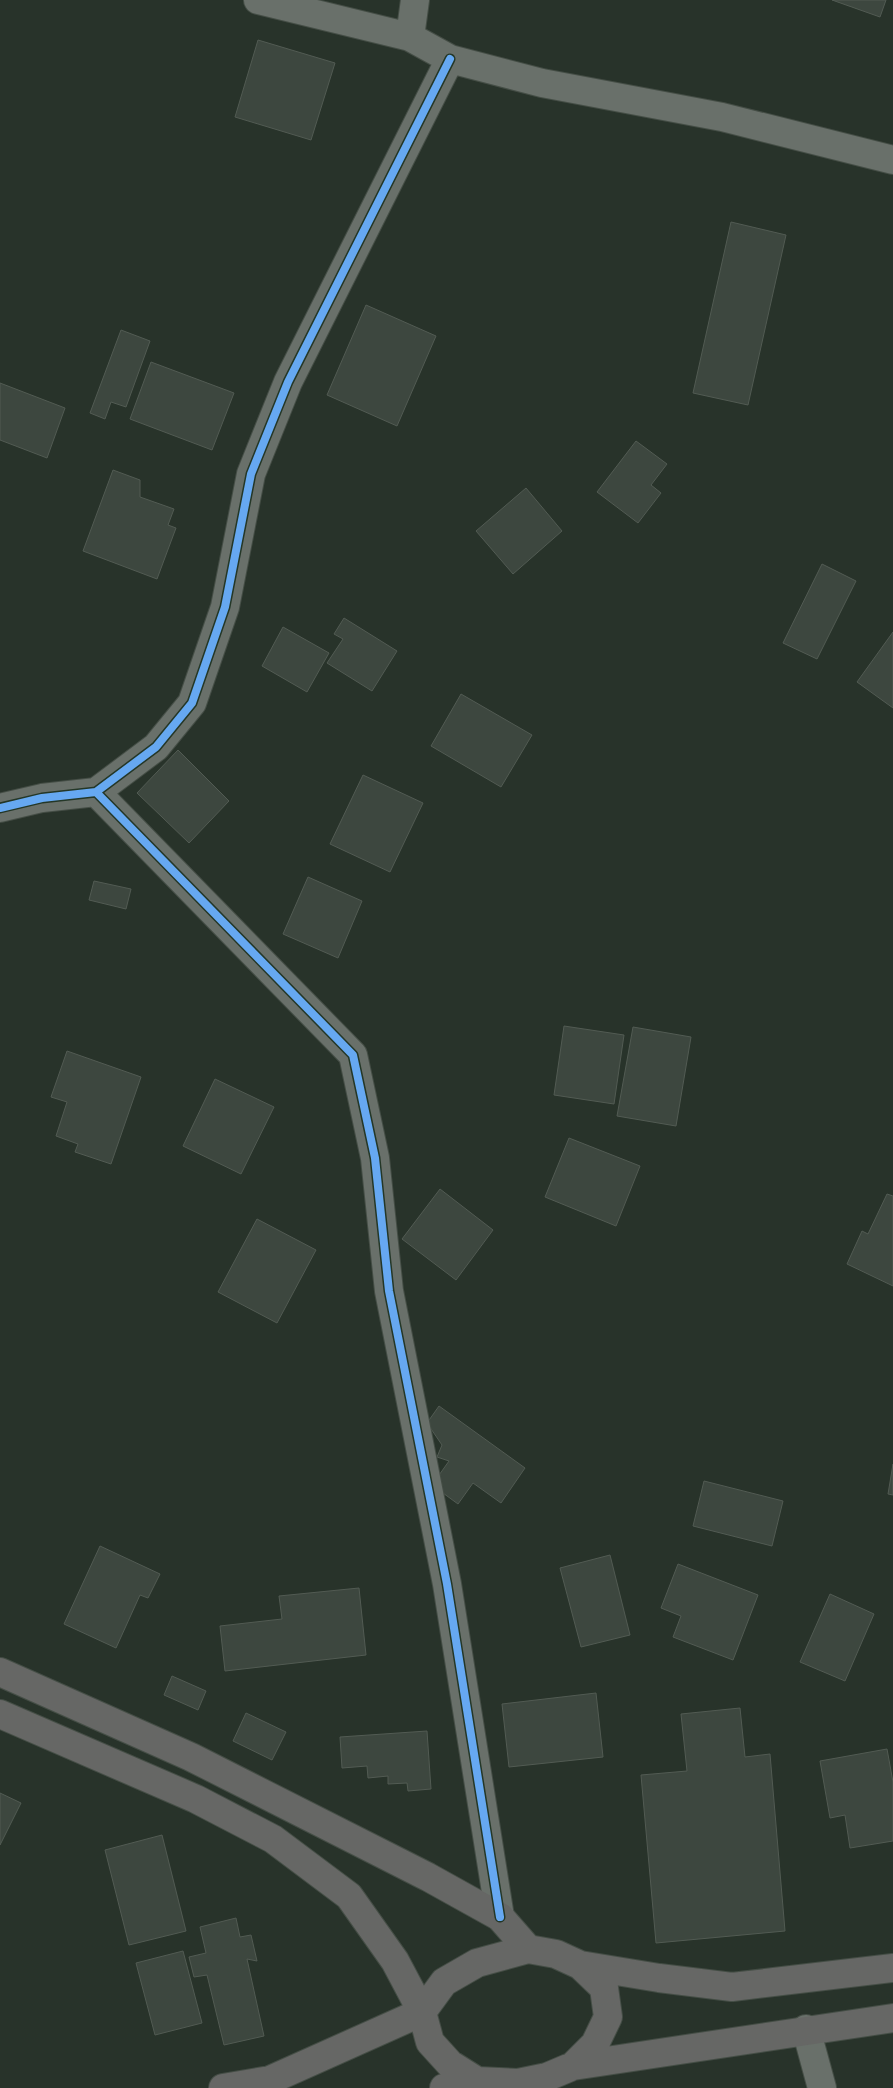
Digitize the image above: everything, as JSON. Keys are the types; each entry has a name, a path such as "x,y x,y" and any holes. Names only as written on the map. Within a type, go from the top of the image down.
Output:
{"main road":[{"path":"0,1672 191,1757 428,1877 500,1917 528,1949"},
{"path":"0,1714 196,1799 273,1839 349,1896 395,1961 422,2012 430,2042 450,2064 477,2081"},
{"path":"223,2088 270,2080 422,2012 444,1982 476,1963 528,1949 556,1954 580,1965 659,1978 732,1987 893,1968"},
{"path":"444,2088 477,2081 549,2082 573,2066 595,2044 608,2017 604,1988 580,1965"},
{"path":"573,2066 893,2018"}],"street":[{"path":"258,0 410,37 450,59 542,82 722,117 893,160"},
{"path":"410,37 415,0"},
{"path":"0,808 42,798 96,792 156,747 192,703 226,607 251,474 280,401 450,59"},
{"path":"96,792 353,1056 375,1158 389,1291 446,1584 500,1917"},
{"path":"806,2030 822,2088"}],"building":[{"path":"832,0 886,0 880,17"},
{"path":"258,40 335,63 311,140 235,117"},
{"path":"731,222 786,235 748,405 693,393"},
{"path":"366,305 436,336 397,426 327,395"},
{"path":"121,330 150,341 126,407 111,402 105,419 90,413"},
{"path":"151,362 234,393 212,450 130,419"},
{"path":"0,383 65,408 47,458 0,440"},
{"path":"636,441 667,464 651,485 661,493 638,523 597,492"},
{"path":"113,470 140,480 140,497 174,509 168,525 176,528 157,579 83,551"},
{"path":"526,488 562,531 513,574 476,531"},
{"path":"822,564 856,581 817,659 783,643"},
{"path":"344,618 397,651 372,691 327,663 343,639 334,634"},
{"path":"283,627 329,653 307,692 262,666"},
{"path":"893,632 893,708 857,682"},
{"path":"461,694 532,735 501,787 431,746"},
{"path":"178,750 229,801 189,843 137,793"},
{"path":"363,775 423,803 390,872 330,844"},
{"path":"308,877 362,901 338,958 283,934"},
{"path":"94,881 131,889 126,909 89,900"},
{"path":"564,1026 624,1035 614,1104 554,1095"},
{"path":"633,1027 691,1037 676,1126 617,1116"},
{"path":"67,1051 141,1077 111,1164 75,1152 78,1144 56,1136 67,1102 51,1097"},
{"path":"215,1079 274,1107 241,1174 183,1146"},
{"path":"569,1138 640,1166 616,1226 545,1197"},
{"path":"440,1189 493,1230 456,1280 402,1239"},
{"path":"887,1194 893,1196 893,1286 847,1264 862,1231 868,1234"},
{"path":"257,1219 316,1250 277,1323 218,1292"},
{"path":"439,1406 525,1468 501,1503 473,1483 458,1504 432,1485 449,1461 437,1457 442,1445 427,1423"},
{"path":"893,1464 893,1495 888,1494"},
{"path":"704,1481 783,1501 772,1546 693,1526"},
{"path":"100,1546 160,1574 148,1598 140,1595 116,1648 64,1624"},
{"path":"610,1555 630,1635 581,1647 560,1568"},
{"path":"678,1564 758,1595 733,1660 673,1637 681,1616 661,1608"},
{"path":"359,1588 366,1655 225,1671 220,1626 282,1619 279,1596"},
{"path":"830,1594 874,1614 845,1681 800,1662"},
{"path":"172,1676 206,1691 198,1710 164,1695"},
{"path":"596,1693 603,1757 509,1767 502,1704"},
{"path":"740,1708 745,1757 770,1754 785,1931 656,1943 641,1775 687,1771 681,1714"},
{"path":"246,1713 286,1732 272,1760 233,1741"},
{"path":"427,1731 431,1789 408,1791 407,1783 388,1784 388,1776 368,1778 367,1766 342,1768 340,1737"},
{"path":"887,1749 893,1782 893,1841 850,1848 845,1815 830,1818 820,1761"},
{"path":"0,1793 21,1803 0,1845"},
{"path":"162,1835 186,1931 129,1945 105,1850"},
{"path":"236,1918 240,1937 251,1935 257,1961 247,1959 264,2036 224,2045 207,1975 194,1977 189,1957 206,1953 200,1927"},
{"path":"183,1951 202,2023 155,2035 136,1963"}],"cycle path":[{"path":"0,808 42,798 96,792 156,747 192,703 225,607 251,474 288,382 450,59"},
{"path":"96,792 353,1055 375,1158 389,1291 447,1584 500,1917"}]}
